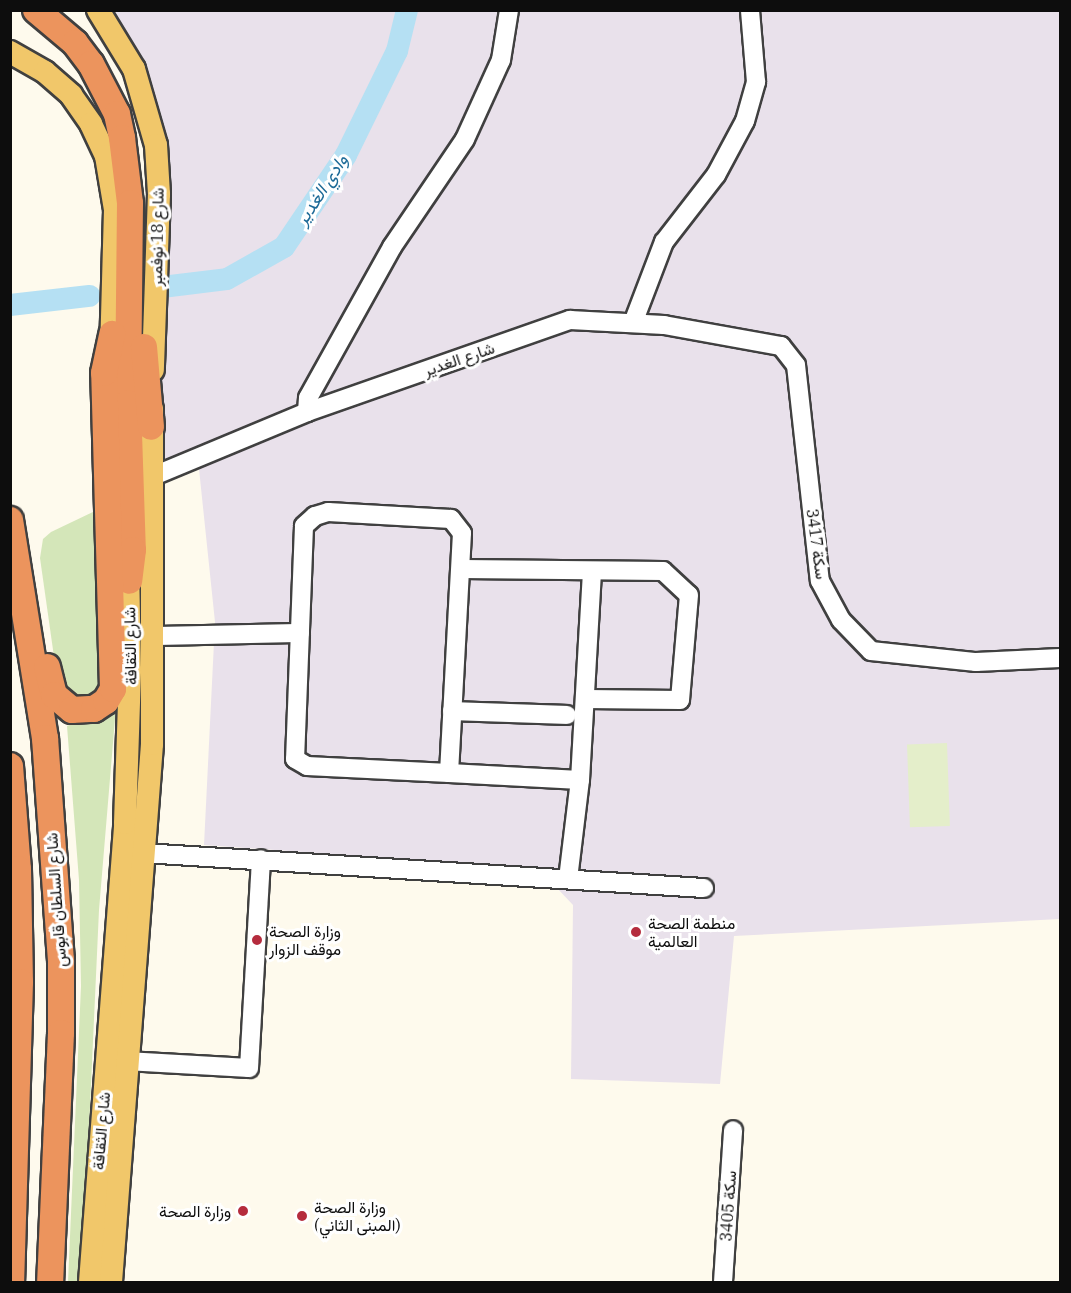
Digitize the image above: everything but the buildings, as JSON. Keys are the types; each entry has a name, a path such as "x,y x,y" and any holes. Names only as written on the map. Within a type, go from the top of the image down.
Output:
{"highway":[{"path":"36,10 75,43 91,64 117,114 130,203 128,403 133,550 129,581"},
{"path":"61,10 108,64 126,100 138,139 144,182 144,359 151,427"},
{"path":"30,628 41,645 59,701 79,711 94,709 106,701 114,682 104,373 112,334"},
{"path":"128,403 134,420 135,468 141,476 151,477"},
{"name":"شارع السلطان قابوس","path":"10,520 30,628 45,738 61,960 61,1045 50,1282"},
{"path":"10,766 18,1092 11,1282"}],"main road":[{"name":"شارع 18 نوفمبر","path":"98,10 134,69 156,145 159,194 151,477"},
{"name":"شارع الثقافة","path":"10,52 58,83 82,109 99,140 114,192 112,420 129,581 130,721 126,812 90,1282"},
{"path":"10,67 56,100 84,138 107,199 113,258"},
{"name":"شارع الثقافة","path":"111,1282 126,1061 152,744 154,636 151,477"}],"street":[{"path":"307,412 308,398 392,247 465,139 501,60 509,10"},
{"path":"633,323 664,242 716,176 745,121 756,82 750,10"},
{"name":"شارع الغدير","path":"151,477 307,412 570,320 664,325 781,345"},
{"name":"سكة 3417","path":"781,345 796,365 820,581 841,620 871,651 976,662 1060,658"},
{"path":"449,773 462,569 462,533 451,519 328,512 315,516 304,526 295,759 307,766 580,780"},
{"path":"462,569 592,573 663,571 689,595 680,700 586,699"},
{"path":"568,879 580,780 592,573"},
{"path":"154,636 300,633"},
{"path":"453,711 567,715"},
{"path":"143,852 704,888"},
{"path":"126,1061 249,1068 261,859"},
{"name":"سكة 3405","path":"723,1282 733,1130"}],"shaded area":[{"path":"115,11 1060,11 1060,919 734,936 720,1084 571,1079 573,905 539,869 204,845 215,622 199,469 196,455 165,463 158,456 166,138 151,80"}],"green space":[{"path":"95,511 102,660 99,686 89,695 76,697 58,685 40,558 43,539 51,532"},
{"path":"116,707 99,910 82,1282 68,1282 81,986 79,880 67,726"},
{"path":"947,743 950,826 910,827 907,744"}],"waterway":[{"name":"وادي الغدير","path":"162,287 227,279 284,247 346,155 397,51 407,10"},
{"name":"وادي الغدير","path":"10,305 89,296"}],"place":[{"name":"منطمة الصحة العالمية","path":"636,932"},
{"name":"وزارة الصحة موقف الزوار","path":"257,940"},
{"name":"وزارة الصحة","path":"243,1211"},
{"name":"وزارة الصحة (المبنى الثاني)","path":"302,1216"}]}
